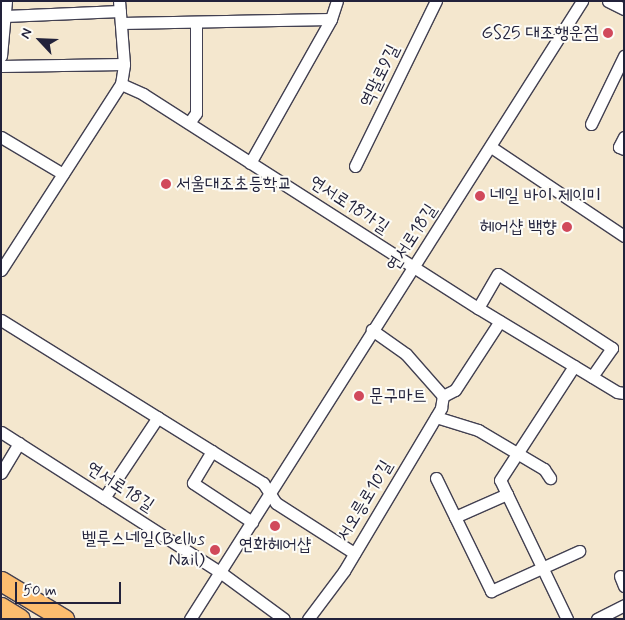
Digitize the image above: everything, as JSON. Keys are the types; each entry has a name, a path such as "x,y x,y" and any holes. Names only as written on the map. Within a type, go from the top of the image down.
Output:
{"main road":[{"path":"1,581 64,619"},
{"path":"1,607 20,619"}],"street":[{"path":"1,56 6,1"},
{"path":"250,163 331,19 337,1"},
{"name":"역말로9길","path":"355,166 436,1"},
{"name":"연서로18길","path":"190,619 582,1"},
{"path":"608,1 624,9"},
{"path":"1,270 121,84 124,64 120,6 5,16"},
{"path":"121,23 331,19"},
{"path":"189,124 196,113 196,22"},
{"path":"591,124 624,56"},
{"path":"1,66 124,64"},
{"name":"연서로18가길","path":"121,84 143,94 414,268"},
{"path":"1,137 63,174"},
{"path":"624,137 619,147 624,149"},
{"path":"491,147 624,236"},
{"path":"414,268 592,377 624,393"},
{"path":"478,308 498,274 612,348 592,377"},
{"path":"1,320 263,483 276,503 354,553"},
{"path":"372,330 406,354 443,396 455,390 500,321"},
{"path":"567,619 500,480 519,454 574,366"},
{"name":"서오릉로10길","path":"308,619 354,553 436,417 443,396"},
{"path":"104,498 158,417"},
{"path":"436,417 478,430 544,469 550,478"},
{"name":"연서로18길","path":"1,432 220,572"},
{"path":"1,473 19,443"},
{"path":"212,451 193,483 252,522"},
{"path":"436,478 491,591 579,551"},
{"path":"455,517 507,494"},
{"path":"220,572 284,619"},
{"path":"597,619 624,605"}],"place":[{"name":"GS25 대조행운점","path":"608,33"},
{"name":"서울대조초등학교","path":"166,184"},
{"name":"네일 바이 제이미","path":"480,196"},
{"name":"헤어샵 백향","path":"567,227"},
{"name":"문구마트","path":"359,396"},
{"name":"연화헤어샵","path":"275,526"},
{"name":"벨루스네일(Bellus Nail)","path":"215,550"}]}
